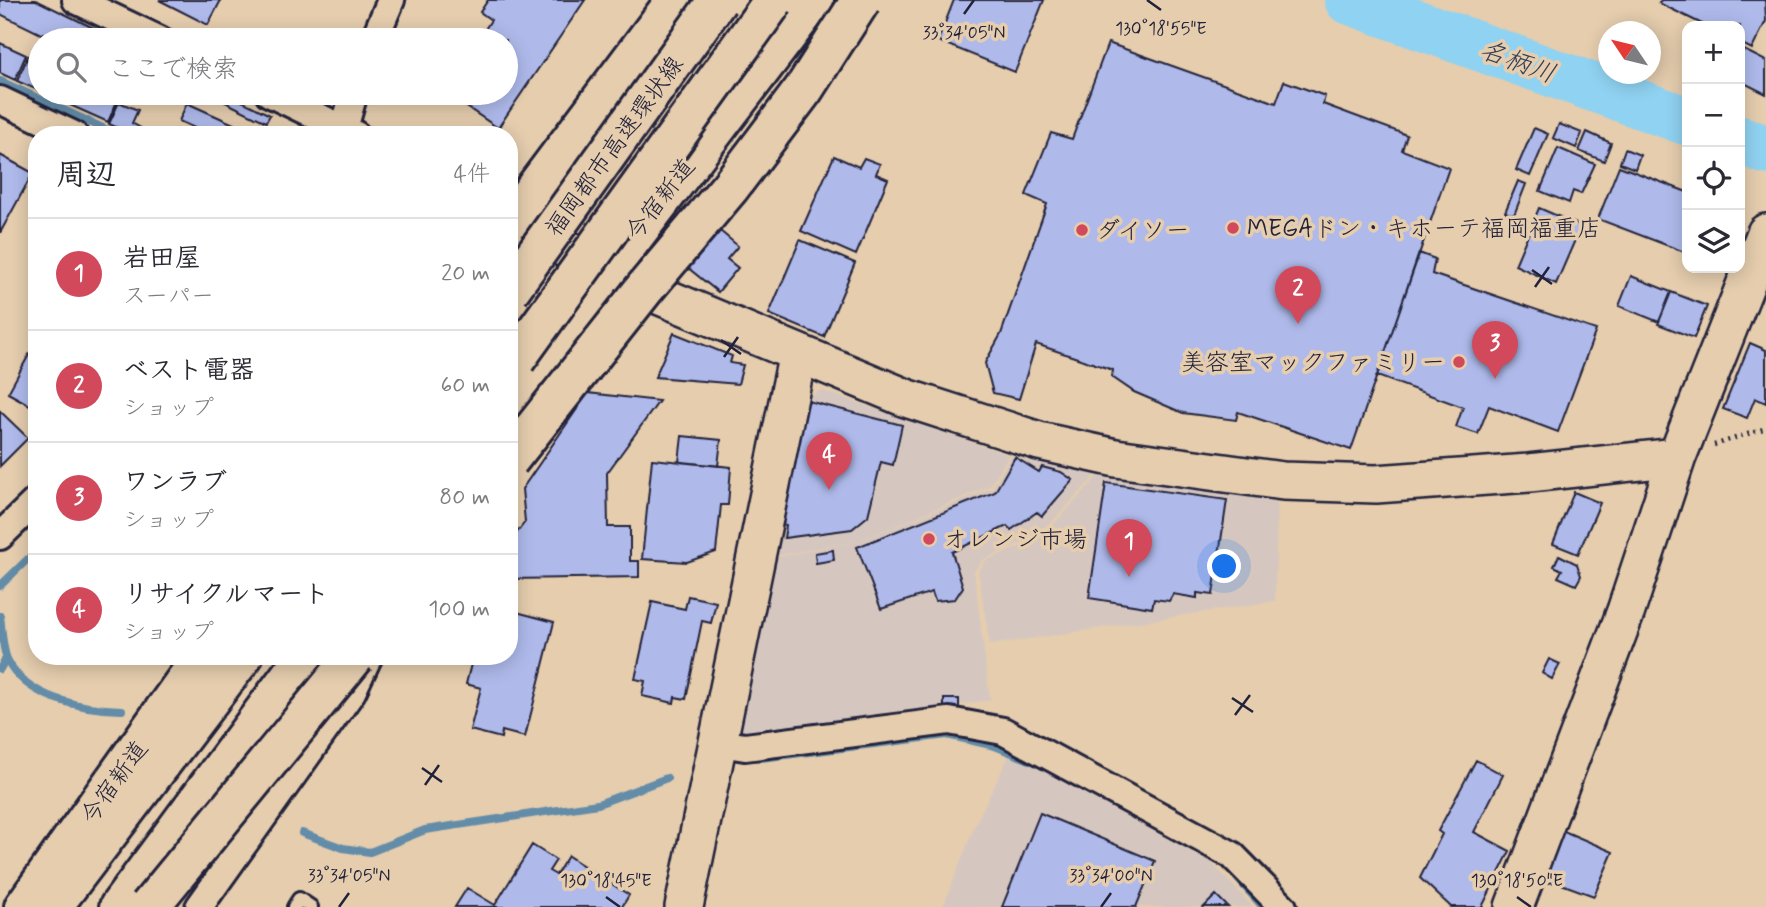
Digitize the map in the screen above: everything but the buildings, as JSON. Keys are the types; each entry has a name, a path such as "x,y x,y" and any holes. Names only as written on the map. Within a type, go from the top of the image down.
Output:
{"highway":[{"path":"518,205 645,0"},
{"path":"518,207 676,0"},
{"name":"福岡都市高速環状線","path":"518,278 718,0"},
{"path":"518,357 774,0"},
{"name":"今宿新道","path":"518,389 565,330 607,268 814,0"},
{"path":"518,449 645,288 730,187 804,89 861,0"},
{"name":"今宿新道","path":"24,907 197,665"},
{"path":"52,907 236,665"},
{"path":"119,907 298,665"},
{"path":"139,907 261,723 304,665"},
{"path":"167,907 316,665"},
{"path":"149,907 348,665"}],"street":[{"path":"76,0 135,28"},
{"path":"379,28 391,0"},
{"path":"0,100 55,126"},
{"path":"294,105 338,126"},
{"path":"351,126 353,105"},
{"path":"518,222 651,292 906,398 1039,441 1116,458 1283,481 1376,484 1529,473 1677,457"},
{"path":"1514,907 1626,611 1677,457 1766,233"},
{"path":"518,402 565,330"},
{"path":"684,907 720,743 798,354"},
{"path":"0,536 28,509"},
{"path":"200,907 352,692 365,665"},
{"path":"720,743 745,747 949,720 1003,731 1231,855 1283,907"}],"lane":[{"path":"294,907 299,899 311,907"}],"path":[{"path":"1677,457 1766,428"}],"shaded area":[{"path":"821,390 1009,455 990,486 859,541 992,488 1011,456 1096,475 1051,523 1021,543 983,560 974,571 990,700 747,738 731,728 766,559 858,541 767,557 803,401"},
{"path":"1101,473 1277,501 1275,601 990,645 978,572 985,561 1023,545 1053,525"},
{"path":"1011,752 1212,863 1253,907 943,907 975,825"}],"waterway":[{"name":"名柄川","path":"1349,0 1682,119"},
{"path":"0,81 28,94"},
{"path":"52,105 98,126"},
{"name":"名柄川","path":"1745,142 1766,150"},
{"path":"0,586 28,559"},
{"path":"0,616 7,659 16,673 28,684 73,704 122,710"},
{"path":"0,669 6,658"},
{"path":"761,758 947,735 995,746 1032,761"},
{"path":"302,833 343,848 370,852 425,830 598,804 667,778"},
{"path":"1237,878 1263,907"}],"place":[{"name":"MEGAドン・キホーテ福岡福重店","path":"1233,228"},
{"name":"ダイソー","path":"1082,230"},
{"name":"ベスト電器","path":"1298,324"},
{"name":"美容室マックファミリー","path":"1459,362"},
{"name":"ワンラブ","path":"1495,379"},
{"name":"リサイクルマート","path":"829,490"},
{"name":"オレンジ市場","path":"929,539"},
{"name":"岩田屋","path":"1129,577"}]}
